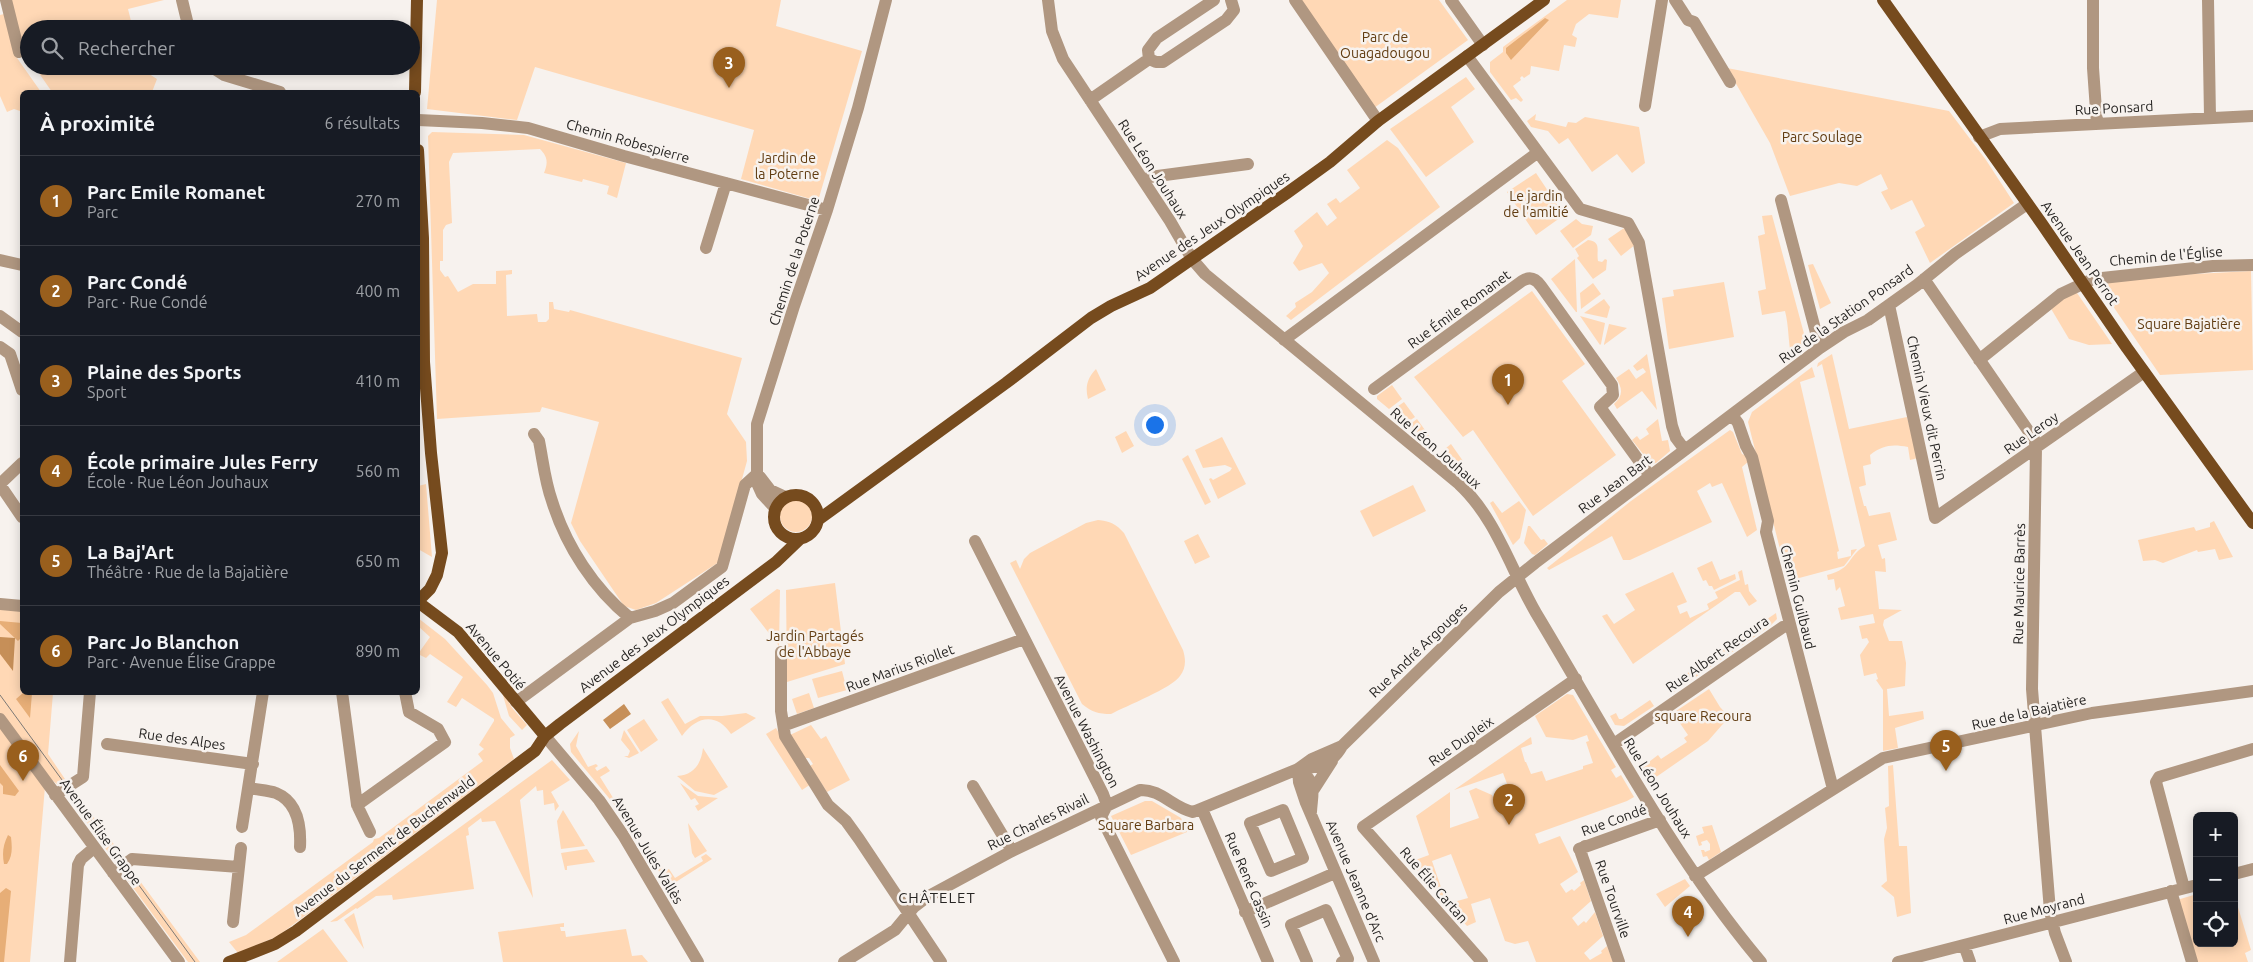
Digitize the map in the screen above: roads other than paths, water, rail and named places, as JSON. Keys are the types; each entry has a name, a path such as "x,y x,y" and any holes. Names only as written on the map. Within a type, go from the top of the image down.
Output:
{"main road":[{"path":"417,0 417,20"},
{"name":"Avenue des Jeux Olympiques","path":"818,520 991,395 1091,318 1111,306 1150,288 1330,162 1378,121 1544,0"},
{"name":"Avenue Jean Perrot","path":"1883,0 2144,372 2253,523"},
{"path":"415,75 415,90"},
{"path":"420,185 423,238 424,362 431,453 442,554 438,575 430,589 420,600"},
{"path":"812,501 816,506 818,520 812,532 800,539 787,537 782,534 774,522 775,508 785,497 799,494 820,503 843,502"},
{"path":"781,557 782,534"},
{"name":"Avenue des Jeux Olympiques","path":"545,736 781,557 800,539"},
{"name":"Avenue Potié","path":"420,604 458,632 545,736"},
{"name":"Avenue du Serment de Buchenwald","path":"229,962 275,944 296,931 535,751 545,736"}],"street":[{"path":"6,0 19,52"},
{"path":"182,0 187,20"},
{"name":"Chemin de la Poterne","path":"775,508 762,494 758,483 757,424 827,210 858,108 886,0"},
{"name":"Rue Léon Jouhaux","path":"1048,0 1052,31 1063,59 1144,181 1192,258 1205,274 1469,493 1489,522 1517,577 1660,820 1709,896 1761,962"},
{"path":"1149,59 1148,50 1157,38 1214,0"},
{"path":"1149,59 1163,62 1222,24 1234,10 1233,0"},
{"path":"1295,0 1378,121"},
{"path":"1451,0 1483,45"},
{"path":"1645,106 1662,0"},
{"path":"1676,0 1688,20 1694,22 1730,82"},
{"path":"2093,0 2093,68 2097,124"},
{"path":"2208,0 2210,117"},
{"path":"1467,56 1580,209 1628,223 1640,249 1672,426 1676,438 1685,450"},
{"path":"1090,100 1149,59"},
{"path":"227,75 274,90"},
{"name":"Rue Ponsard","path":"1979,137 2000,129 2253,116"},
{"name":"Chemin Robespierre","path":"420,120 482,123 528,128 827,210"},
{"path":"1284,340 1537,153"},
{"path":"1144,181 1150,177 1248,164"},
{"path":"706,248 726,183"},
{"path":"1781,200 1820,348"},
{"name":"Rue de la Station Ponsard","path":"1732,415 1820,348 1888,305 2027,204"},
{"path":"0,260 20,265"},
{"name":"Chemin de l'Église","path":"1979,360 2061,294 2082,283 2099,278 2213,266 2253,265"},
{"name":"Rue Émile Romanet","path":"1374,389 1522,281 1534,279 1612,385 1612,395 1600,407 1650,476"},
{"name":"Rue Maurice Barrès","path":"1924,279 2034,439 2036,448 2032,689 2052,922 2066,962"},
{"name":"Chemin Vieux dit Perrin","path":"1888,305 1936,518"},
{"path":"0,316 20,331"},
{"path":"0,347 10,354 20,384"},
{"name":"Rue Leroy","path":"1936,518 2144,372"},
{"name":"Rue Jean Bart","path":"1517,577 1732,415"},
{"name":"Chemin Guilbaud","path":"1732,415 1738,423 1752,457 1768,521 1766,532 1832,789"},
{"path":"534,434 538,441 552,501 565,532 598,587 630,618"},
{"path":"20,465 0,485 20,514"},
{"path":"516,702 630,618 655,611 673,603 722,567 745,485 757,474 770,490 785,497"},
{"name":"Avenue Washington","path":"975,541 1003,591 1024,639 1107,805 1102,817 1174,962"},
{"name":"Rue André Argouges","path":"1314,789 1342,746 1517,577"},
{"path":"0,604 20,606"},
{"name":"Rue Albert Recoura","path":"1614,744 1783,627 1790,625"},
{"name":"Rue Marius Riollet","path":"785,725 1024,639"},
{"path":"781,652 781,710 785,725 785,736 828,805 855,833 941,962"},
{"name":"Rue Dupleix","path":"1363,827 1576,679"},
{"name":"Rue de la Bajatière","path":"1695,876 1883,758 2092,713 2253,691"},
{"path":"55,795 82,776 90,695"},
{"path":"242,827 263,695"},
{"path":"342,695 357,805 370,832"},
{"path":"357,805 445,742 438,728 409,712 406,695"},
{"name":"Avenue Élise Grappe","path":"0,718 179,962"},
{"name":"Avenue Jules Vallès","path":"545,736 599,800 623,835 698,962"},
{"name":"Rue des Alpes","path":"107,744 253,764"},
{"name":"Rue André Argouges","path":"1298,769 1312,759 1342,746"},
{"path":"2190,887 2156,782 2159,777 2253,749"},
{"path":"1298,769 1313,769 1332,761"},
{"path":"1298,769 1306,775 1314,789"},
{"name":"Rue Charles Rivail","path":"844,962 895,930 914,907 927,897 1012,851 1140,790 1148,790 1186,811 1193,812 1298,769"},
{"name":"Avenue Jeanne d'Arc","path":"1298,769 1299,782 1335,873 1374,962"},
{"path":"974,786 1012,851"},
{"path":"249,788 277,794 290,803 298,817 301,831 300,847"},
{"name":"Avenue Jeanne d'Arc","path":"1311,812 1314,789"},
{"name":"Rue René Cassin","path":"1202,809 1268,962"},
{"path":"1283,810 1292,833 1303,858 1271,871 1250,824 1283,810"},
{"name":"Rue Condé","path":"1582,848 1660,820"},
{"name":"Rue Élie Cartan","path":"1363,827 1482,962"},
{"path":"70,962 78,865 81,859 94,848"},
{"path":"234,922 241,848"},
{"name":"Rue Tourville","path":"1582,848 1581,853 1619,962"},
{"path":"112,873 132,859 239,868"},
{"path":"2238,873 2253,869"},
{"path":"1245,912 1335,873"},
{"name":"Rue Moyrand","path":"1898,962 2190,887"},
{"path":"2171,891 2192,962"},
{"path":"1307,962 1291,925 1326,910 1348,960 1342,962"},
{"path":"1964,945 1970,962"}],"tram line":[{"path":"0,695 195,962"}],"place":[{"name":"Plaine des Sports","path":"729,88"},
{"name":"Parc Emile Romanet","path":"1508,405"},
{"name":"La Baj'Art","path":"1946,771"},
{"name":"Parc Jo Blanchon","path":"23,781"},
{"name":"Parc Condé","path":"1509,825"},
{"name":"École primaire Jules Ferry","path":"1688,937"}],"district":[{"name":"CHÂTELET","path":"937,898"}],"park label":[{"name":"Parc de Ouagadougou","path":"1385,46"},
{"name":"Parc Soulage","path":"1822,137"},
{"name":"Jardin de la Poterne","path":"787,166"},
{"name":"Le jardin de l'amitié","path":"1536,204"},
{"name":"Square Bajatière","path":"2189,324"},
{"name":"Jardin Partagés de l'Abbaye","path":"815,644"},
{"name":"square Recoura","path":"1703,716"},
{"name":"Square Barbara","path":"1146,825"}]}
